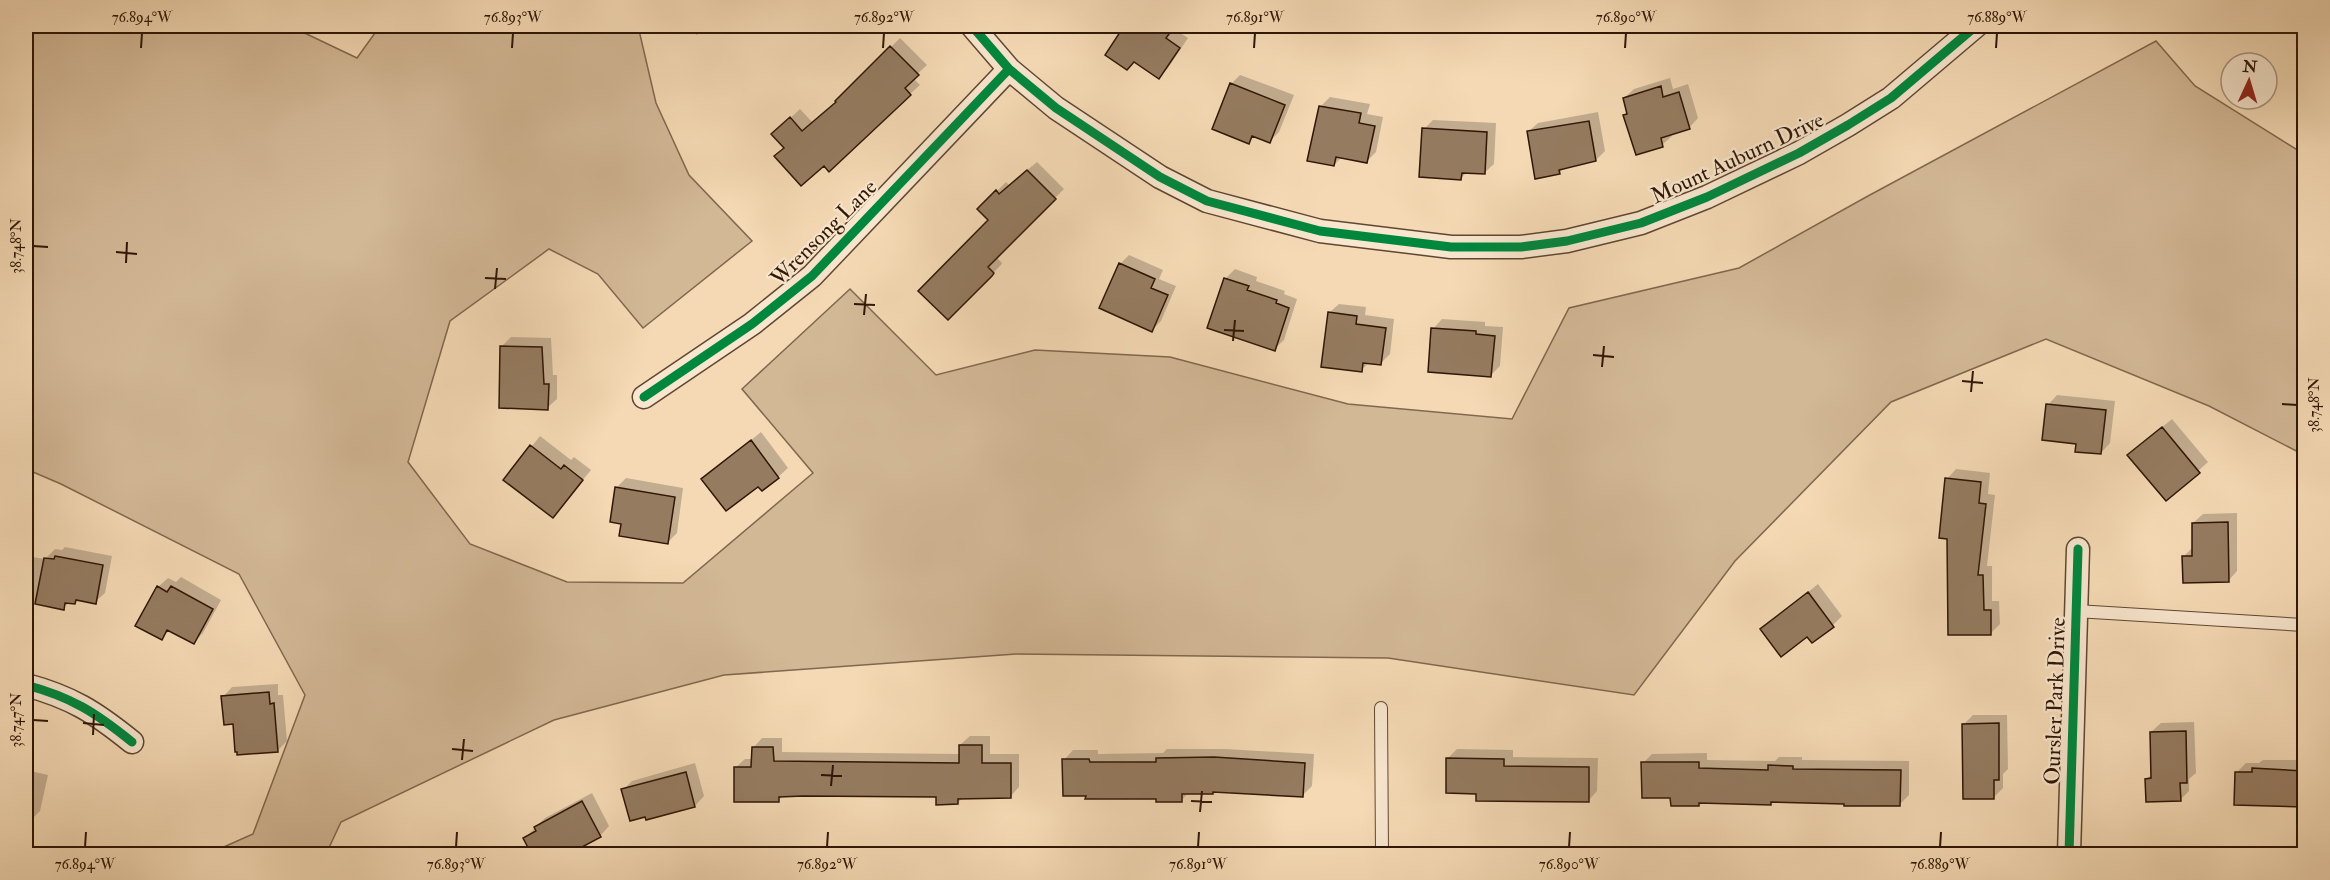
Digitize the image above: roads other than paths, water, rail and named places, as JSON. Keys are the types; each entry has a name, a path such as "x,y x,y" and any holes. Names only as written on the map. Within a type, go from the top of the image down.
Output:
{"street":[{"name":"Mount Auburn Drive","path":"972,26 1009,69 1056,108 1160,177 1208,201 1320,231 1451,247 1521,247 1567,241 1641,223 1707,197 1799,153 1891,98 1976,26"},
{"name":"Wrensong Lane","path":"644,397 752,324 812,276 1009,69"},
{"name":"Oursler Park Drive","path":"2069,855 2078,549"},
{"path":"26,685 57,693 87,708 132,741"}],"lane":[{"path":"2076,611 2304,625"},
{"path":"1381,708 1382,855"}]}
